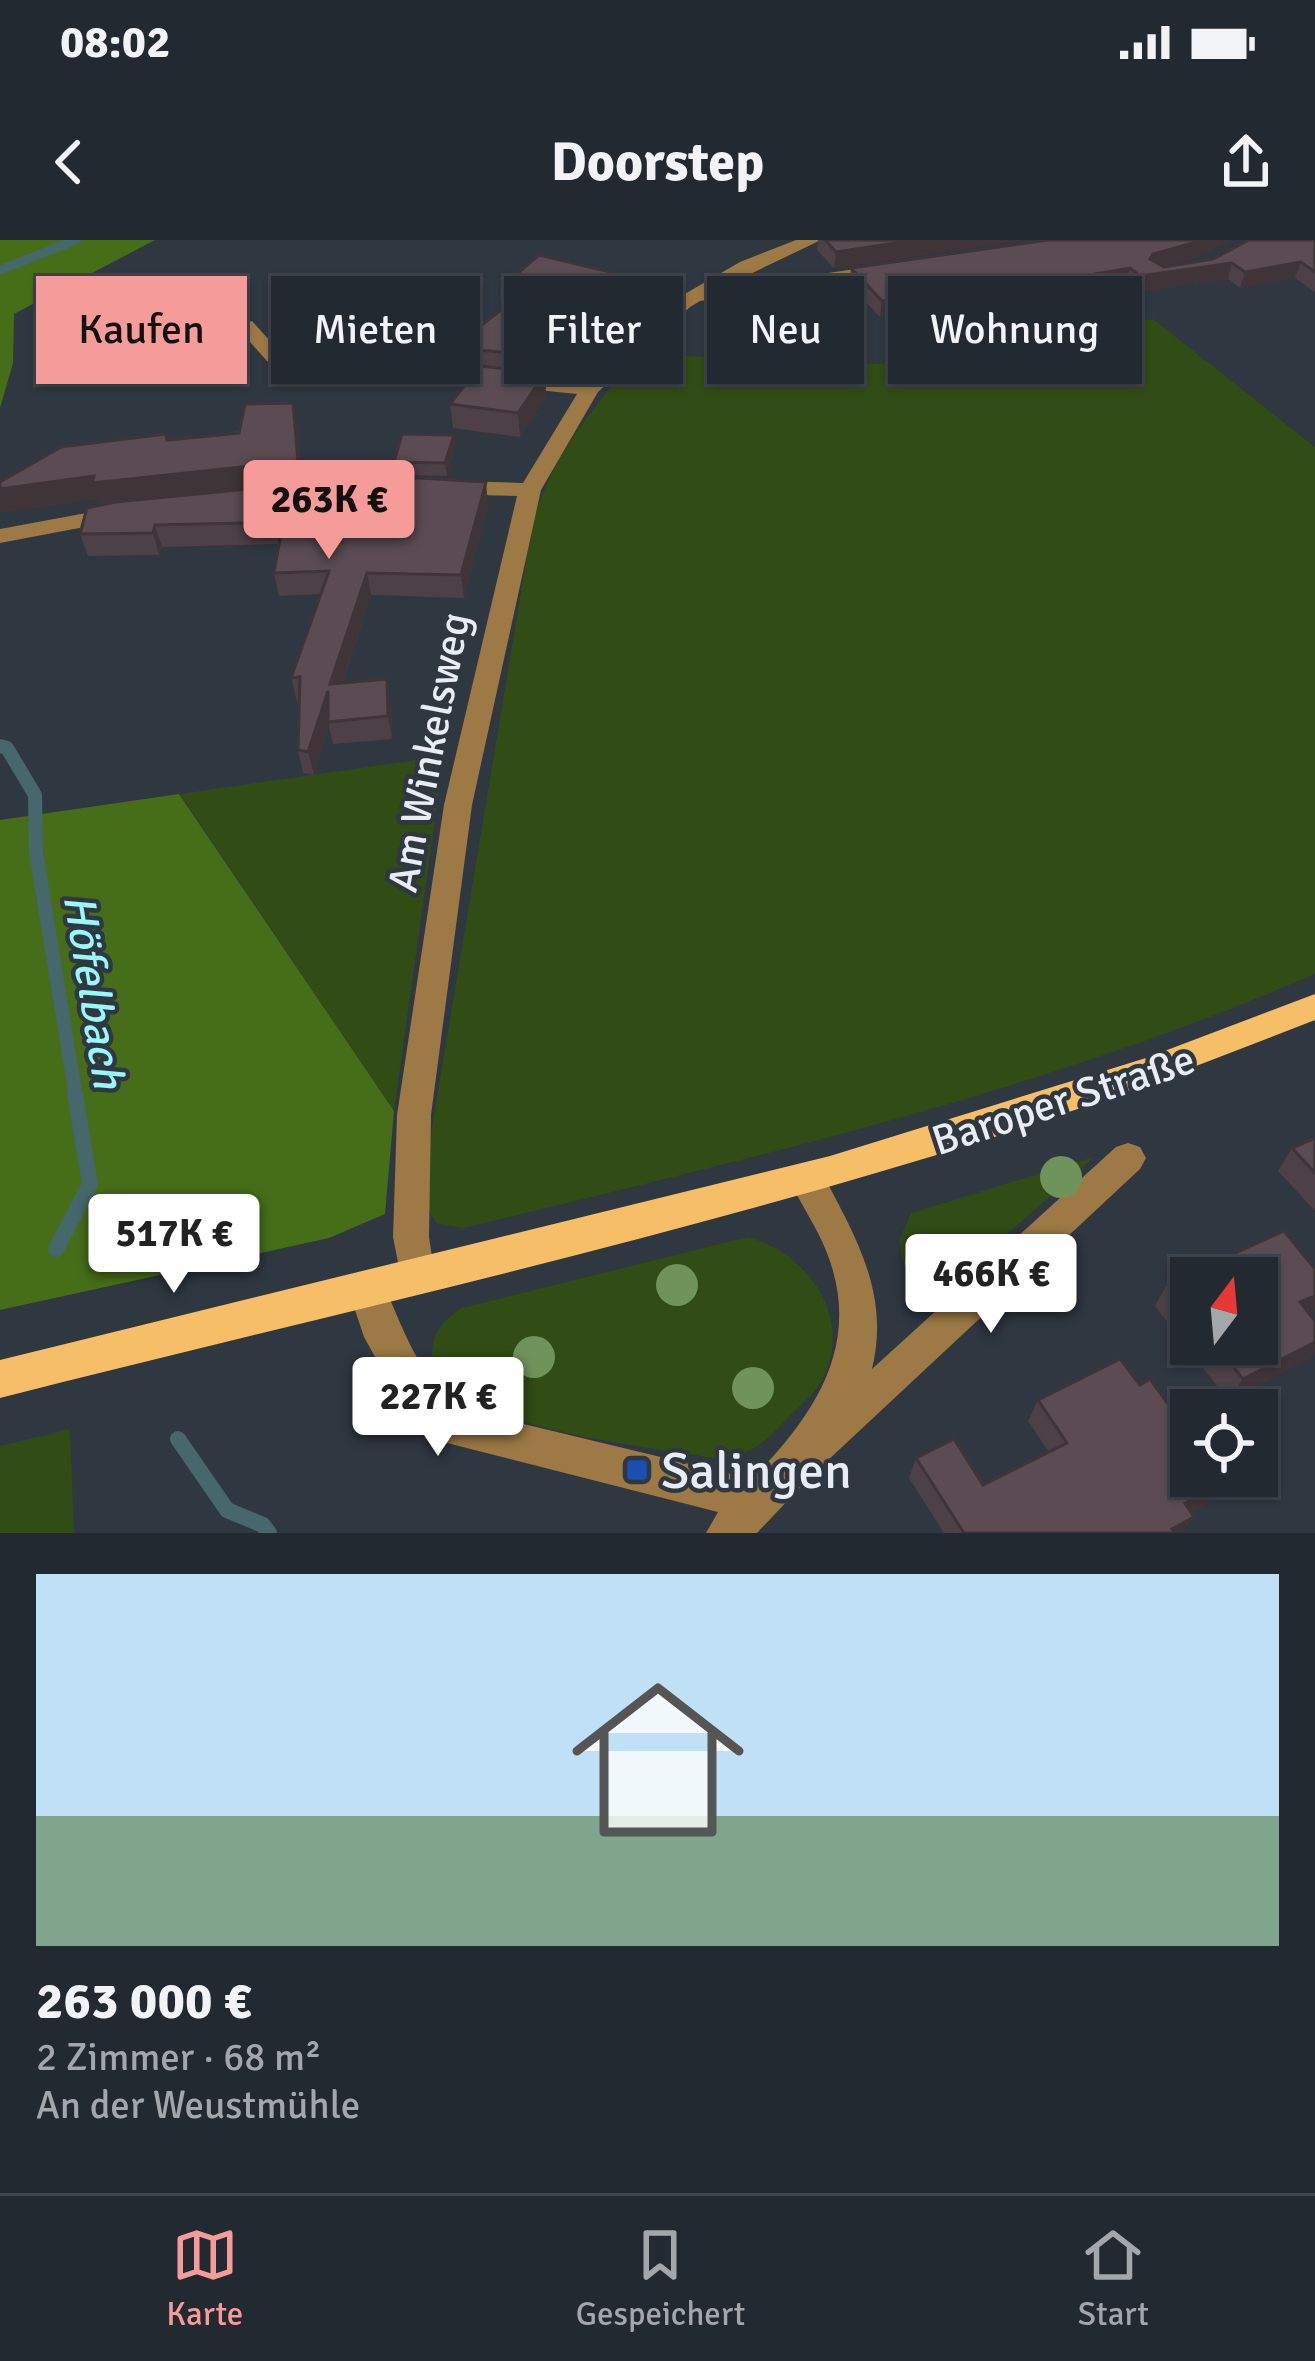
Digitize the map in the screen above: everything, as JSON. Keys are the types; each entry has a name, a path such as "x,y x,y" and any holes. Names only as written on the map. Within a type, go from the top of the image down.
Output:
{"main road":[{"name":"Baroper Straße","path":"0,1378 806,1178 998,1124 1195,1057 1315,1007"}],"street":[{"name":"Am Winkelsweg","path":"683,302 746,266 812,240"},
{"path":"683,303 908,266"},
{"path":"247,327 274,357 590,389"},
{"name":"Am Winkelsweg","path":"416,1276 411,1237 414,1115 458,805 530,490 595,384"},
{"path":"253,500 385,486 530,490"},
{"path":"0,536 143,511"},
{"name":"Baroper Straße","path":"727,1533 1128,1158"},
{"name":"Baroper Straße","path":"802,1460 822,1435 856,1373 860,1308 848,1259 806,1178"},
{"path":"367,1289 378,1324 424,1406 461,1429 758,1501"}],"green space":[{"path":"0,240 155,240 86,276 36,276 36,302 14,314 13,363 0,408"},
{"path":"1153,319 1315,447 1315,974 1107,1054 895,1119 463,1228 436,1223 423,1199 433,1121 532,526 549,479 591,412 614,384 683,384 683,356 707,357 707,384 864,384 864,364 888,363 888,384 1142,384 1142,321"},
{"path":"444,756 394,1111 180,794"},
{"path":"179,794 394,1111 385,1214 329,1238 0,1310 0,820"},
{"path":"1094,1157 927,1306 903,1261 899,1241 911,1213"},
{"path":"748,1237 789,1257 806,1273 829,1311 833,1333 831,1356 819,1386 750,1450 731,1457 706,1457 547,1428 466,1398 440,1377 432,1352 435,1338 462,1308"},
{"path":"70,1429 74,1533 0,1533 0,1446"}],"building":[{"path":"825,240 916,240 836,252"},
{"path":"1048,240 1204,240 1153,254 1150,259 1164,267 1213,259 1249,240 1315,240 1315,272 1301,262 1245,272 1232,263 1140,276 1130,268 1083,276 888,276 888,300 882,301 864,276 851,268"},
{"path":"539,255 627,276 514,276"},
{"path":"504,308 504,352 480,350 480,326"},
{"path":"480,366 504,369 504,384 538,384 518,413 450,404 466,384 480,384"},
{"path":"293,403 298,461 92,483 94,476 0,489 0,482 61,447 166,434 167,440 239,433 245,404"},
{"path":"402,434 454,435 445,463 394,462"},
{"path":"386,476 486,482 461,575 367,573 330,684 387,679 388,716 328,722 328,691 308,752 298,750 300,677 291,678 329,571 274,573 283,522 155,525 153,533 80,534 87,508 301,484 304,513 375,510"},
{"path":"1315,1138 1315,1173 1292,1148"},
{"path":"1284,1231 1315,1269 1315,1296 1300,1302 1315,1321 1315,1342 1278,1361 1278,1257 1227,1257"},
{"path":"1120,1359 1140,1385 1150,1379 1170,1407 1170,1497 1197,1497 1185,1503 1194,1517 1172,1529 1175,1533 964,1533 916,1458 954,1439 983,1485 1067,1443 1038,1400"},
{"path":"1232,1365 1270,1365 1243,1379"}],"waterway":[{"path":"0,270 76,240"},
{"name":"Höfelbach","path":"0,746 7,748 35,795 36,852 76,1097"},
{"name":"Höfelbach","path":"56,1249 90,1184 75,1094"},
{"name":"Höfelbach","path":"178,1439 227,1510 263,1525 269,1533"}],"place":[{"name":"Salingen","path":"637,1470"}]}
